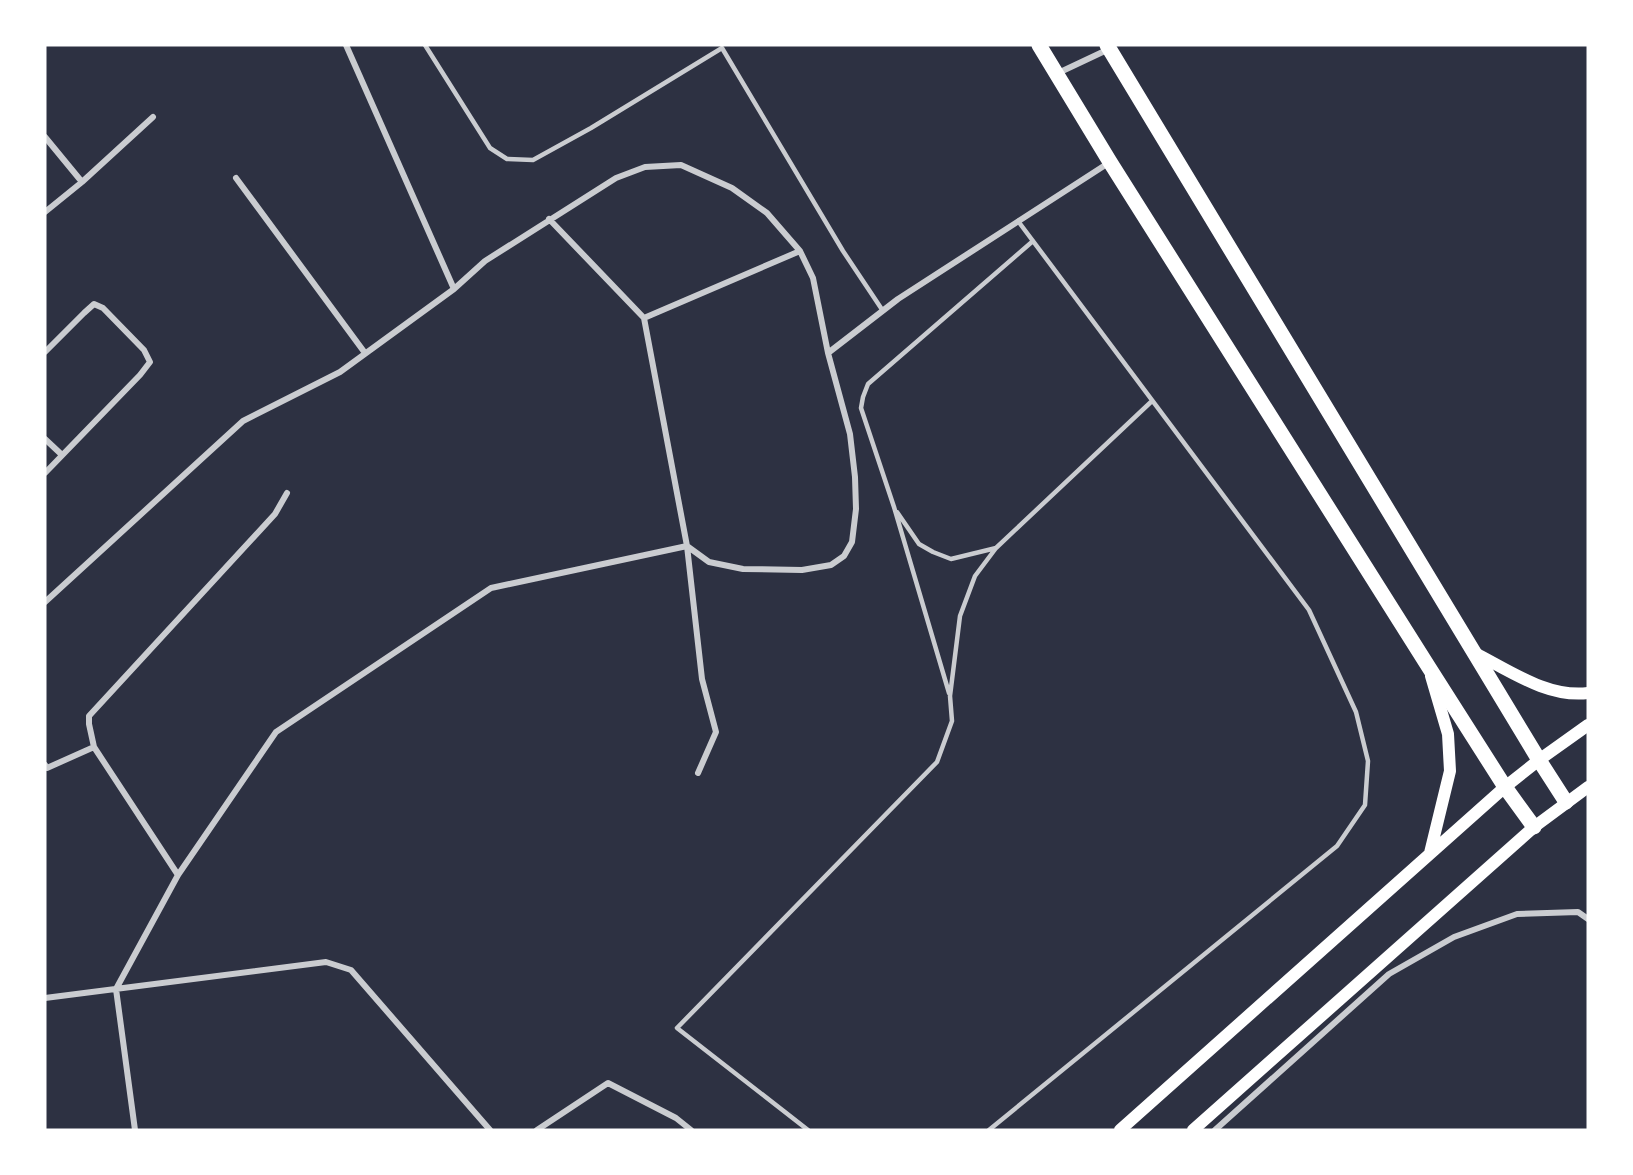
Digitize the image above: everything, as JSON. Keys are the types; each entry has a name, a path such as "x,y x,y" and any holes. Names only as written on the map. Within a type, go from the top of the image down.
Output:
{"main road":[{"path":"1039,45 1110,162 1428,666 1505,787 1534,827"},
{"path":"1110,46 1473,652 1566,802"},
{"path":"1473,652 1545,689 1575,695 1588,693"},
{"path":"1428,666 1448,734 1450,771 1430,853"},
{"path":"1120,1130 1505,787 1588,725"},
{"path":"1193,1130 1534,827 1588,787"}],"street":[{"path":"345,45 454,289"},
{"path":"1056,74 1110,46"},
{"path":"45,212 82,182 153,117"},
{"path":"45,137 82,182"},
{"path":"828,353 898,299 1110,162"},
{"path":"45,602 243,421 340,372 454,289 485,261 616,178 645,166 681,165 732,188 767,213 801,251 813,278 828,353 850,434 855,477 856,509 852,542 844,556 831,565 802,570 743,569 709,562 687,546 490,588 276,732 178,875 117,989 135,1130"},
{"path":"236,178 365,353"},
{"path":"549,219 644,318 687,546 702,679 716,732 698,773"},
{"path":"644,318 801,251"},
{"path":"45,352 94,304 103,308 144,350 150,362 45,473"},
{"path":"45,439 61,454"},
{"path":"178,875 94,747 88,724 89,716 276,514 287,493"},
{"path":"46,767 94,747"},
{"path":"1215,1130 1389,975 1454,937 1517,914 1578,912 1588,919"},
{"path":"45,998 326,962 351,970 490,1130"},
{"path":"537,1130 609,1083 676,1118 691,1130"}],"lane":[{"path":"425,45 490,148 507,159 533,160 591,128 722,46 843,251 883,311"},
{"path":"989,1130 1336,846 1365,805 1368,761 1356,712 1309,610 1018,221"},
{"path":"950,696 894,507 861,408 863,397 868,384 1033,241"},
{"path":"808,1130 677,1028 937,762 952,721 950,696 960,616 975,576 996,548 1152,401"},
{"path":"894,507 919,544 933,552 951,559 996,548"}]}
